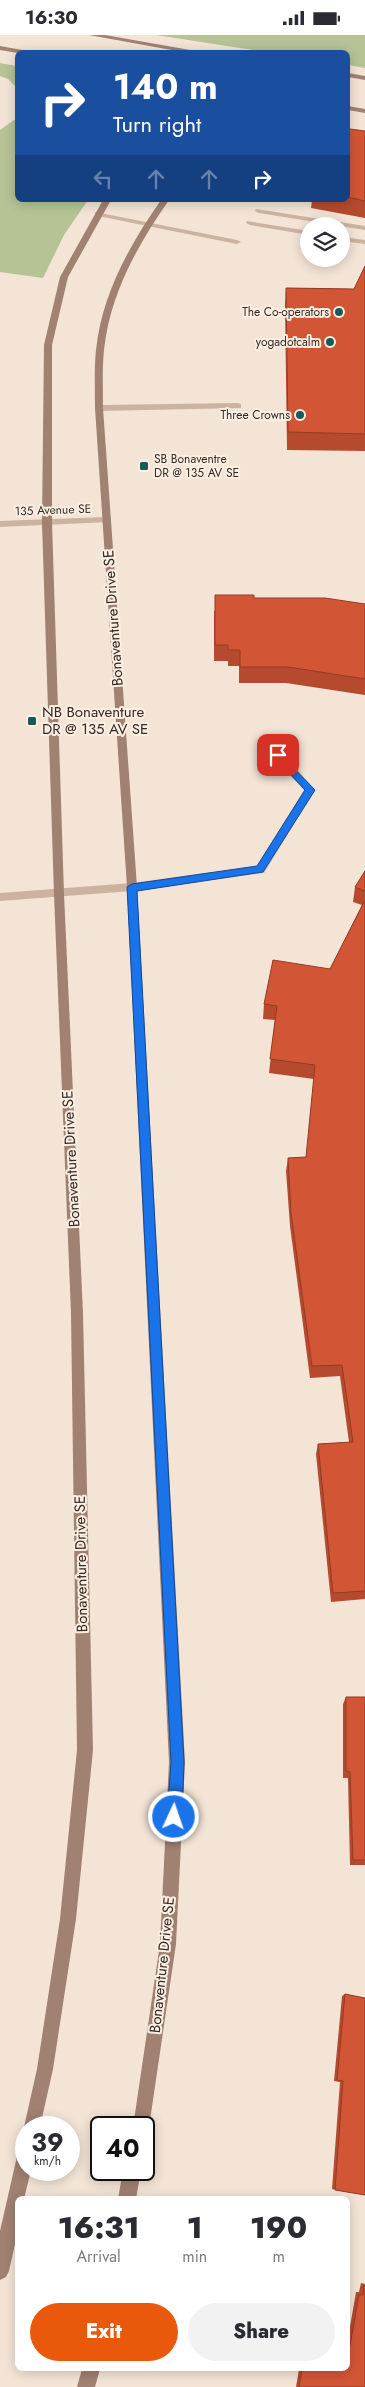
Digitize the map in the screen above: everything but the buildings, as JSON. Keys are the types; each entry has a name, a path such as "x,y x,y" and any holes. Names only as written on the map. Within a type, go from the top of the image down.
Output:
{"street":[{"path":"92,35 185,50"},
{"path":"0,48 15,51"},
{"path":"350,75 365,78"},
{"path":"350,108 365,112"},
{"path":"350,113 365,112"},
{"name":"Bonaventure Drive SE","path":"34,2116 45,2069 68,1919 85,1750 77,1314 59,895 47,523 48,345 64,277 106,202"},
{"name":"Bonaventure Drive SE","path":"143,2116 168,1944 178,1762 132,887 99,408 100,349 114,285 147,225 164,202"},
{"path":"258,211 365,228"},
{"path":"98,214 237,243"},
{"path":"250,223 300,231"},
{"path":"350,240 365,243"},
{"path":"99,408 238,406"},
{"name":"135 Avenue SE","path":"0,524 106,520"},
{"path":"0,897 59,895 260,870 310,790 278,755"},
{"path":"16,2196 20,2181"},
{"path":"128,2196 130,2181"},
{"path":"0,2271 15,2202"},
{"path":"86,2387 90,2371"}],"green space":[{"path":"156,35 365,35 365,68 350,65 350,50 253,50"},
{"path":"0,63 15,66 15,86 8,79 0,76"},
{"path":"15,119 15,202 87,202 64,235 43,278 0,272 0,130"}],"place":[{"name":"The Co-operators","path":"339,312"},
{"name":"yogadotcalm","path":"330,342"},
{"name":"Three Crowns","path":"300,415"},
{"name":"SB Bonaventre DR @ 135 AV SE","path":"144,466"},
{"name":"NB Bonaventure DR @ 135 AV SE","path":"32,721"}],"route":[{"path":"174,1817 178,1762 132,887 260,870 310,790 278,755"}]}
